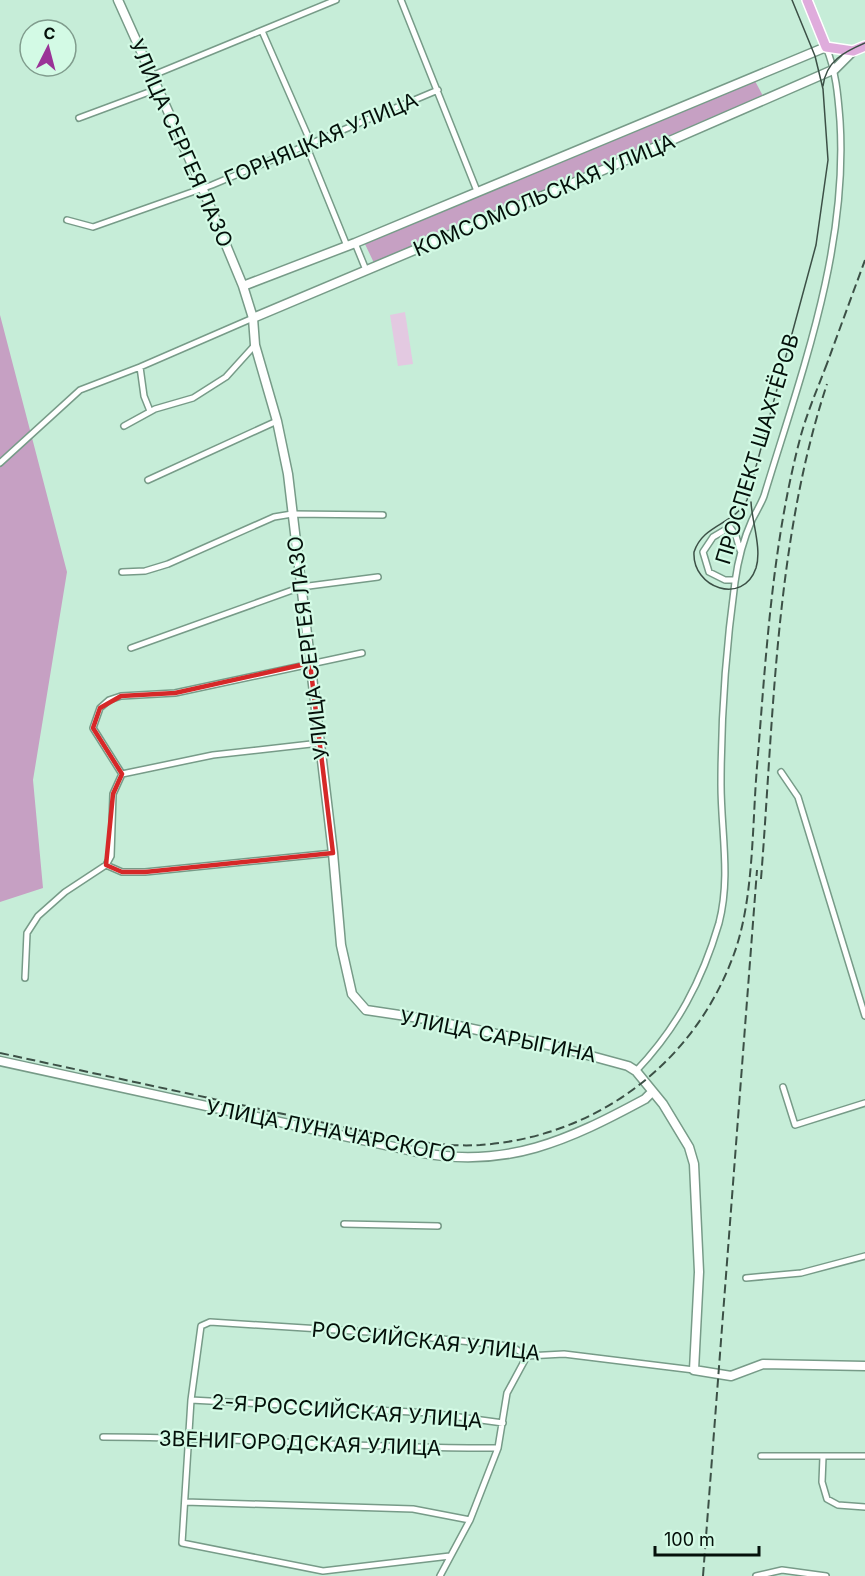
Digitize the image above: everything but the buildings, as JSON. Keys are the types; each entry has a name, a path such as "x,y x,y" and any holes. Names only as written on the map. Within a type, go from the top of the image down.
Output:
{"main road":[{"name":"УЛИЦА СЕРГЕЯ ЛАЗО","path":"117,0 202,188 243,286 253,318 255,345 277,421 292,514 347,982"},
{"path":"807,0 826,47 853,51"},
{"path":"835,69 853,51 865,46"},
{"name":"КОМСОМОЛЬСКАЯ УЛИЦА","path":"243,286 351,244 826,47"},
{"name":"КОМСОМОЛЬСКАЯ УЛИЦА","path":"253,318 564,187 835,69"},
{"name":"УЛИЦА САРЫГИНА","path":"347,982 357,1002 366,1010 426,1019 558,1047 612,1060 636,1071 675,1122 689,1148 694,1164 699,1272 694,1370"},
{"name":"УЛИЦА ЛУНАЧАРСКОГО","path":"0,1061 423,1153 459,1157 508,1155 536,1149 577,1134 645,1099 652,1092"},
{"name":"РОССИЙСКАЯ УЛИЦА","path":"694,1370 731,1376 763,1364 865,1366"}],"street":[{"path":"151,76 336,0"},
{"path":"401,0 477,191"},
{"path":"262,30 351,244 366,270"},
{"name":"ПРОСПЕКТ ШАХТЁРОВ","path":"636,1071 670,1032 687,1004 709,952 724,897 726,870 721,782 727,656 735,580 740,551 762,501 832,258 843,163 835,69 826,47"},
{"path":"79,118 157,89"},
{"name":"ГОРНЯЦКАЯ УЛИЦА","path":"67,220 93,227 202,188 438,90"},
{"path":"0,463 80,390 140,367 253,318"},
{"path":"124,426 150,411 193,398 226,377 255,345"},
{"path":"140,367 144,396 150,411"},
{"path":"148,480 277,421"},
{"path":"0,456 8,456"},
{"path":"122,572 145,571 168,564 257,523 292,514 383,515"},
{"path":"735,580 725,580 709,572 703,552 713,537 730,527 736,536 740,551"},
{"path":"131,648 301,586 378,577"},
{"path":"122,774 96,735 94,720 109,700 121,696 175,693 310,663 362,654"},
{"path":"122,774 213,755 320,743"},
{"path":"781,772 798,797 865,1016"},
{"path":"25,978 27,933 38,916 65,892 106,865 113,837 113,794 122,774"},
{"path":"106,865 122,872 145,872 333,853"},
{"path":"783,1087 795,1125 865,1103"},
{"path":"344,1224 438,1226"},
{"path":"746,1278 801,1273 865,1256"},
{"name":"РОССИЙСКАЯ УЛИЦА","path":"191,1400 201,1326 210,1322 384,1333 511,1346 527,1356 564,1354 694,1370"},
{"path":"440,1576 470,1520 498,1448 507,1393 527,1356"},
{"path":"191,1400 182,1543 323,1571 450,1556"},
{"name":"2-Я РОССИЙСКАЯ УЛИЦА","path":"191,1400 430,1413 503,1423"},
{"name":"ЗВЕНИГОРОДСКАЯ УЛИЦА","path":"103,1437 189,1437 324,1445 498,1448"},
{"path":"761,1456 865,1456"},
{"path":"822,1456 822,1482 827,1499 838,1505 865,1507"},
{"path":"185,1502 413,1509 470,1520"},
{"path":"756,1576 782,1570 826,1576"}],"highlighted area":[{"path":"310,663 333,853 145,872 122,872 106,865 113,794 122,774 93,728 100,708 121,696 175,693"}],"shaded area":[{"path":"755,81 763,96 375,265 364,242"},
{"path":"405,312 413,364 398,366 390,315"},
{"path":"0,315 67,572 33,780 43,888 0,902"}],"tram line":[{"path":"751,502 758,552 756,568 750,580 741,587 719,588 709,583 701,575 696,565 694,552 704,536 734,515 747,500 816,245 828,160 823,89 815,56 792,0"},
{"path":"823,86 832,64 843,54 865,43"}],"railway":[{"path":"825,369 865,260"},
{"path":"0,1053 376,1134 454,1145 480,1145 523,1139 563,1127 601,1110 636,1088 667,1061 694,1029 716,993 741,933 749,886 764,683 783,517 801,435 828,361"},
{"path":"761,879 779,629 787,567 810,444 827,384"},
{"path":"703,1576 757,870"}]}
